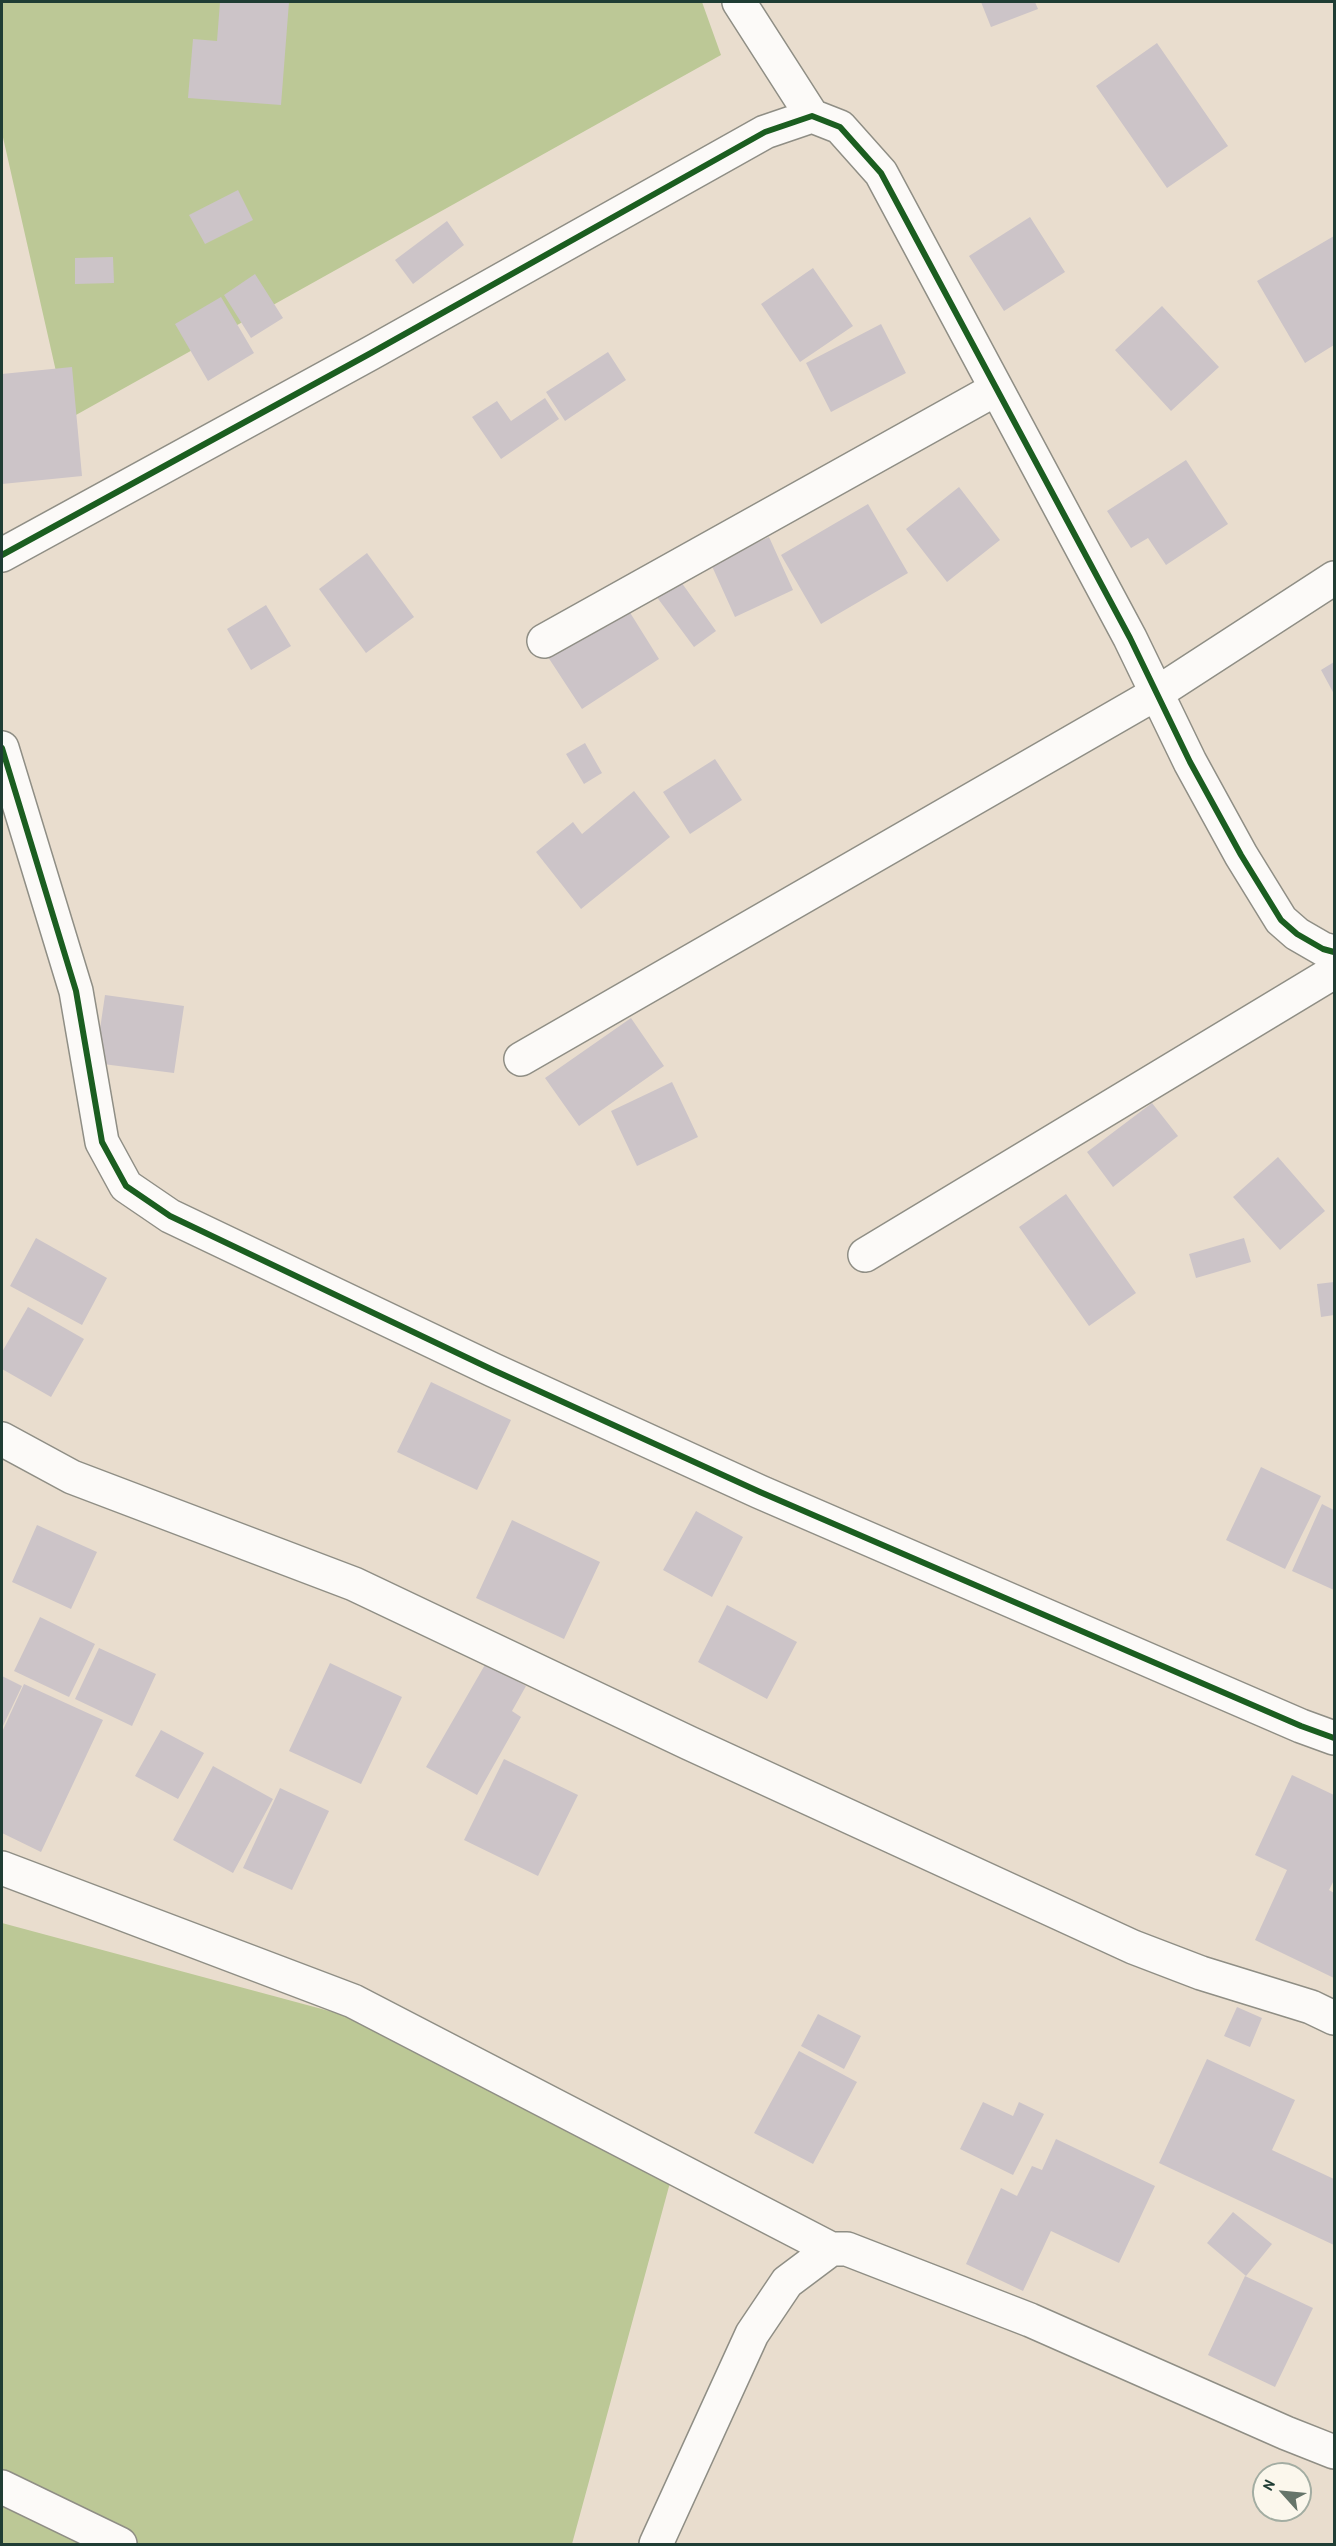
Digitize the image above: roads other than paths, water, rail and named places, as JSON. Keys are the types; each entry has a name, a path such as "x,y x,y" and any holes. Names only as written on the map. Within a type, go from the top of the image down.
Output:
{"street":[{"path":"739,2 812,116 840,127 880,173 1130,638 1190,762 1241,855 1281,920 1297,934 1323,949 1335,952"},
{"path":"2,555 371,353 765,132 812,116"},
{"path":"544,641 996,389"},
{"path":"521,1059 1157,693 1335,578"},
{"path":"2,748 76,991 102,1142 126,1186 170,1216 525,1385 919,1561 1335,1738"},
{"path":"865,1255 1335,972"},
{"path":"2,1439 72,1477 354,1584 700,1748 1133,1947 1201,1972 1311,2007 1335,2018"},
{"path":"2,1868 353,2001 831,2249 847,2249 1030,2320 1286,2433 1335,2452"},
{"path":"656,2544 752,2334 787,2282 831,2249"},
{"path":"2,2487 120,2544"}]}
